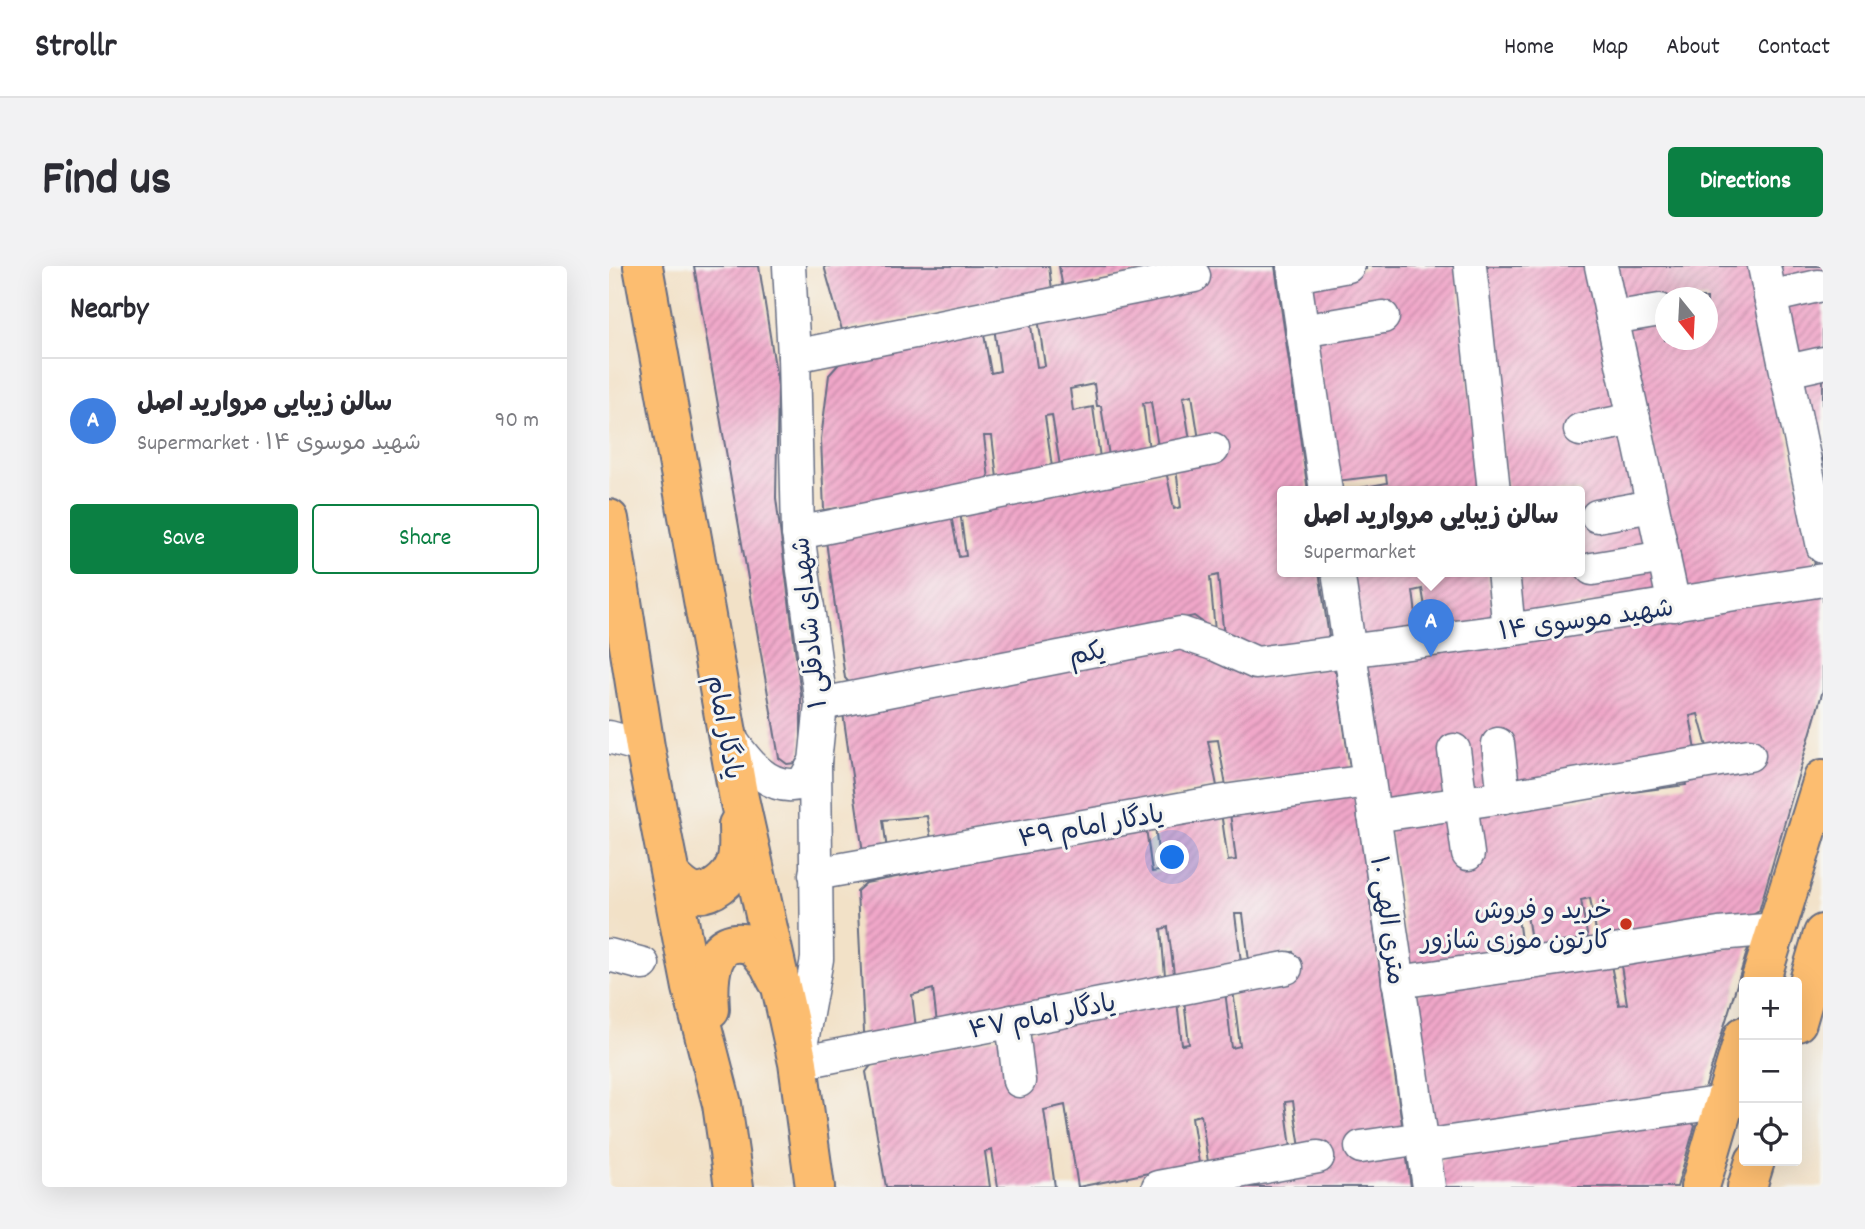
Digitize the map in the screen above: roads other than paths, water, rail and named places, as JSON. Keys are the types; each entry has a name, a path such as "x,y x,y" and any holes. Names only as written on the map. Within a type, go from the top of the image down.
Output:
{"main road":[{"name":"یادگار امام","path":"643,266 738,794 799,1063 815,1187"},
{"path":"609,519 627,742 672,877 692,988 722,1104"},
{"path":"1762,977 1823,779"},
{"path":"672,877 695,893 707,891 720,884 730,874 737,863 738,794"},
{"path":"1802,1005 1823,934"},
{"path":"734,1187 710,1010 711,965 718,953 727,946 744,942 754,945 769,964 783,991"},
{"path":"1700,1187 1743,1040"},
{"path":"1747,1187 1753,1166"}],"street":[{"name":"شهدای شادقلی ۱","path":"789,266 795,356 798,533 821,705 815,762 817,959 799,1063"},
{"path":"1325,486 1294,271 1348,266"},
{"path":"1470,266 1493,486"},
{"path":"1601,266 1674,605"},
{"path":"1764,266 1823,547"},
{"path":"795,356 1194,276"},
{"path":"1770,297 1818,286"},
{"path":"1612,318 1655,311"},
{"path":"1302,331 1383,317"},
{"path":"1787,371 1823,363"},
{"path":"1580,430 1634,419"},
{"path":"798,533 1213,449"},
{"path":"1597,516 1653,506"},
{"path":"1592,569 1664,557"},
{"name":"۱۰ متری الهی","path":"1339,577 1429,1187"},
{"path":"1504,577 1509,630"},
{"name":"شهید موسوی ۱۴","path":"1349,652 1674,605 1823,580"},
{"name":"یکم","path":"821,705 1181,633 1256,663 1349,652"},
{"path":"727,732 745,761 775,782 792,786 803,783 815,762"},
{"path":"1497,744 1504,797"},
{"path":"1454,750 1468,854"},
{"path":"1374,816 1504,797 1749,755"},
{"name":"یادگار امام ۴۹","path":"815,874 1224,801 1368,781"},
{"path":"1398,982 1719,934 1776,929"},
{"path":"609,955 643,964"},
{"name":"یادگار امام ۴۷","path":"799,1063 1286,968"},
{"path":"1012,1021 1019,1082"},
{"path":"1361,1147 1422,1142 1724,1102"},
{"path":"1158,1187 1318,1157"}],"place":[{"name":"سالن زیبایی مروارید اصل","path":"1431,657"},
{"name":"خرید و فروش کارتون موزی شازور","path":"1626,924"}]}
